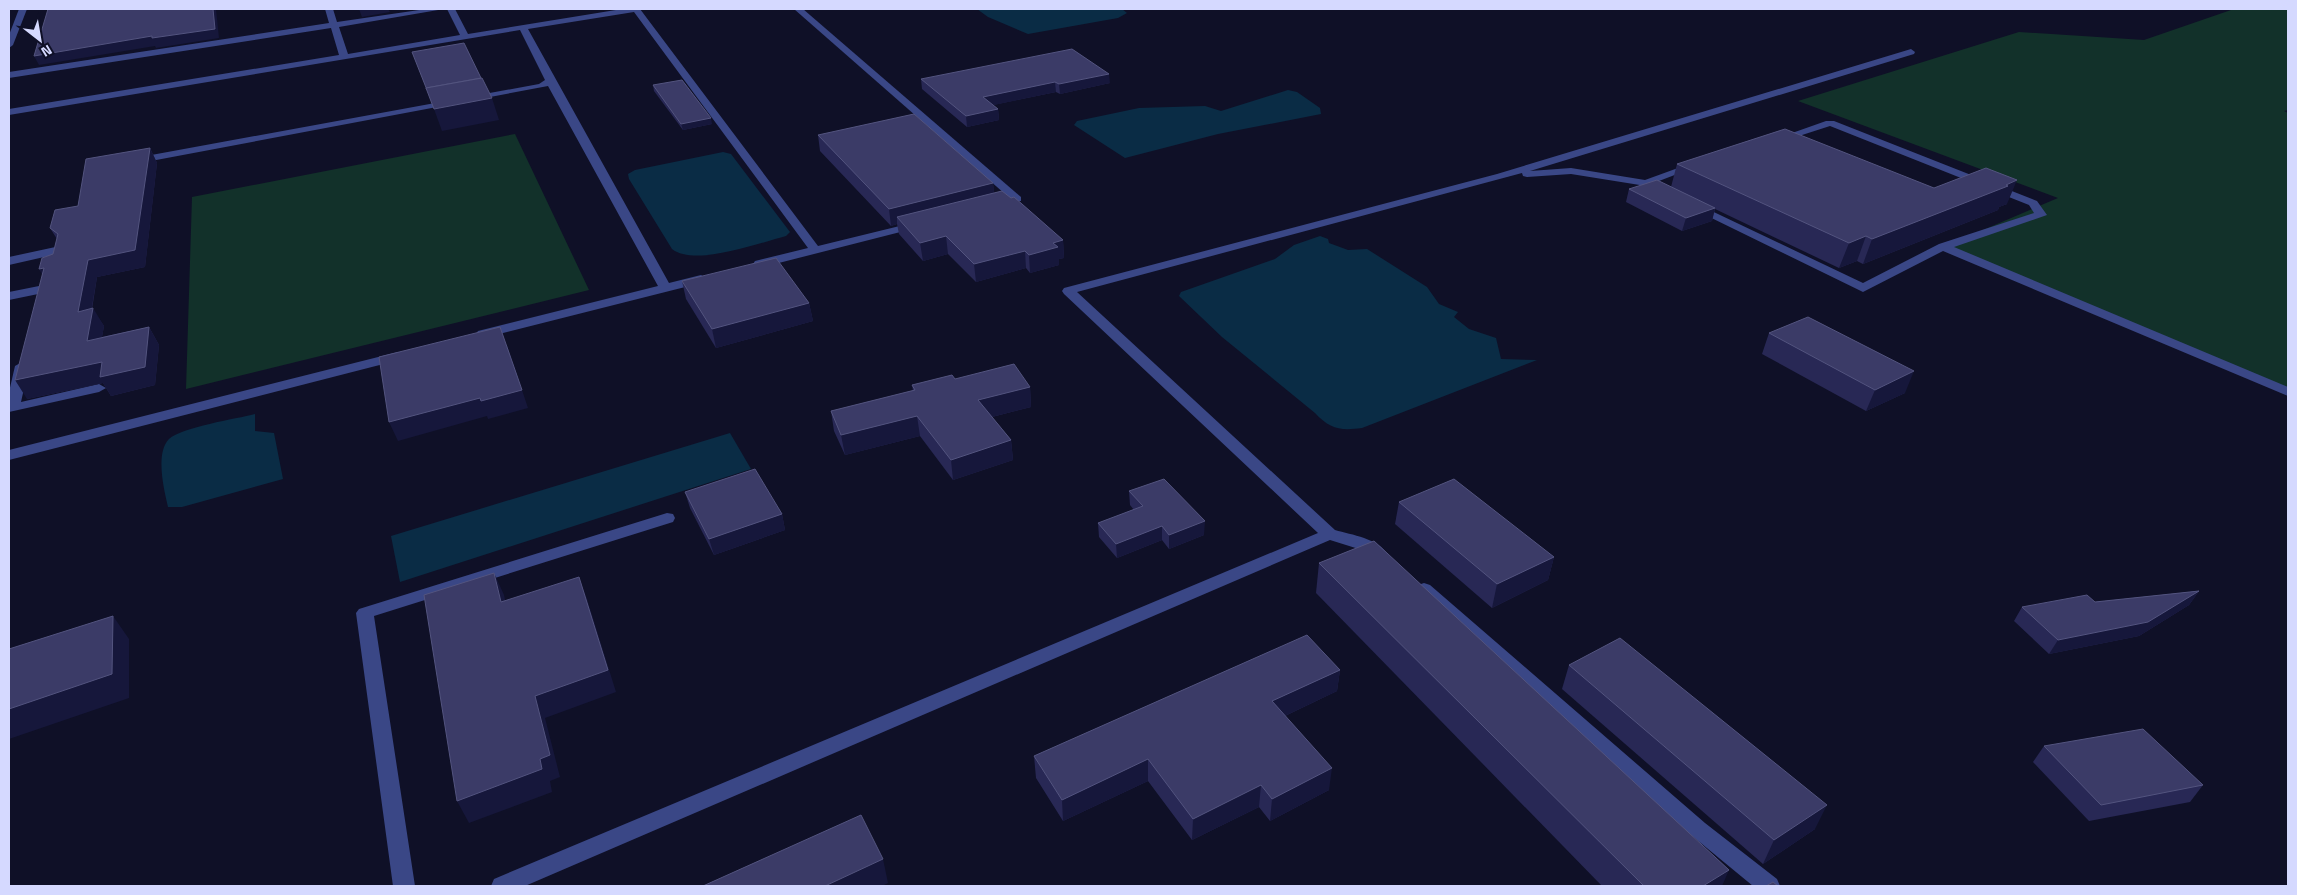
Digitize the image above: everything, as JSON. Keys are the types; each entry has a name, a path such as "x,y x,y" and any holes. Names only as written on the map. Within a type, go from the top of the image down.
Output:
{"street":[{"path":"9,45 23,9"},
{"path":"329,9 344,56"},
{"path":"9,75 440,9"},
{"path":"451,9 465,36"},
{"path":"9,112 635,9 815,250"},
{"path":"798,9 1017,199 998,204"},
{"path":"523,28 550,81 665,288"},
{"path":"1769,886 1698,829 1447,607 1368,546 1329,534 1068,292 1501,176 1911,52"},
{"path":"125,162 534,88 550,81"},
{"path":"1688,203 1863,288 1943,247 2041,215 2033,203 1830,123 1764,144"},
{"path":"1646,183 1708,161"},
{"path":"1501,176 1571,171 1646,183 1662,191"},
{"path":"750,267 931,221"},
{"path":"1943,247 2288,392"},
{"path":"9,261 60,250 57,268 42,279 9,296"},
{"path":"472,337 712,276"},
{"path":"35,308 42,279"},
{"path":"9,456 414,352"},
{"path":"25,354 12,408 99,388"},
{"path":"404,886 365,613 667,518"},
{"path":"502,886 1329,534"}],"green space":[{"path":"2234,9 2288,9 2288,110 2284,111 2288,113 2288,394 1943,247 2058,198 1798,101 2019,32 2144,40"},
{"path":"515,134 589,290 186,389 192,197"}],"water":[{"path":"977,9 1122,9 1127,13 1118,18 1028,34 988,17"},
{"path":"1288,90 1297,92 1320,108 1321,114 1218,134 1125,158 1074,125 1077,121 1139,108 1205,106 1221,111"},
{"path":"723,152 731,154 790,232 786,236 728,252 696,256 682,254 672,249 629,179 628,174 635,170"},
{"path":"1320,236 1328,239 1329,243 1348,250 1367,249 1427,287 1439,304 1458,312 1454,317 1469,329 1496,338 1501,359 1537,360 1362,428 1341,429 1331,426 1222,337 1179,296 1181,292 1275,259 1294,245"},
{"path":"255,414 255,431 274,433 283,479 182,507 168,507 161,462 162,453 169,439 197,427"},
{"path":"730,433 751,469 400,582 391,536"}],"building":[{"path":"48,9 213,9 215,29 152,38 152,36 34,56"},
{"path":"464,43 481,78 426,88 412,52"},
{"path":"1072,49 1109,74 1059,84 1055,82 983,97 998,109 966,116 921,79"},
{"path":"482,78 492,98 434,109 426,88"},
{"path":"682,80 711,118 681,124 653,85"},
{"path":"914,114 993,183 889,209 818,135"},
{"path":"1785,129 1934,188 1986,168 2017,180 2006,185 2008,186 1872,239 1866,236 1849,243 1677,164"},
{"path":"150,148 135,250 88,260 78,312 93,308 87,341 149,327 145,367 100,377 102,362 15,380 44,268 39,269 42,258 53,254 58,234 50,228 55,210 78,206 86,159"},
{"path":"1657,180 1715,208 1686,218 1629,189"},
{"path":"1002,191 1011,198 1014,197 1063,240 1053,243 1058,247 1029,255 1025,251 974,264 946,236 920,243 897,217"},
{"path":"776,258 809,303 712,329 682,281"},
{"path":"1808,317 1914,371 1875,390 1769,333"},
{"path":"500,327 522,390 481,401 480,398 389,422 379,357"},
{"path":"1014,364 1030,387 978,400 1011,440 951,460 917,416 841,435 831,411 915,390 912,385 952,375 955,379"},
{"path":"755,469 782,514 709,539 685,492"},
{"path":"1164,479 1205,521 1169,535 1162,526 1116,544 1098,523 1143,506 1129,491"},
{"path":"1454,479 1554,557 1497,584 1399,502"},
{"path":"1374,541 1729,870 1703,886 1644,886 1319,563"},
{"path":"494,573 501,602 579,577 608,670 535,696 550,755 540,759 542,769 457,801 424,595"},
{"path":"2199,591 2148,622 2058,640 2022,607 2087,595 2095,602"},
{"path":"113,616 112,674 9,709 9,649"},
{"path":"1307,635 1340,670 1272,701 1332,768 1272,799 1261,785 1193,819 1148,759 1062,800 1034,756"},
{"path":"1620,638 1827,805 1774,840 1569,665"},
{"path":"2143,729 2203,785 2101,805 2044,746"},
{"path":"861,815 883,859 825,886 703,886"},
{"path":"1773,882 1778,886 1766,886"}]}
